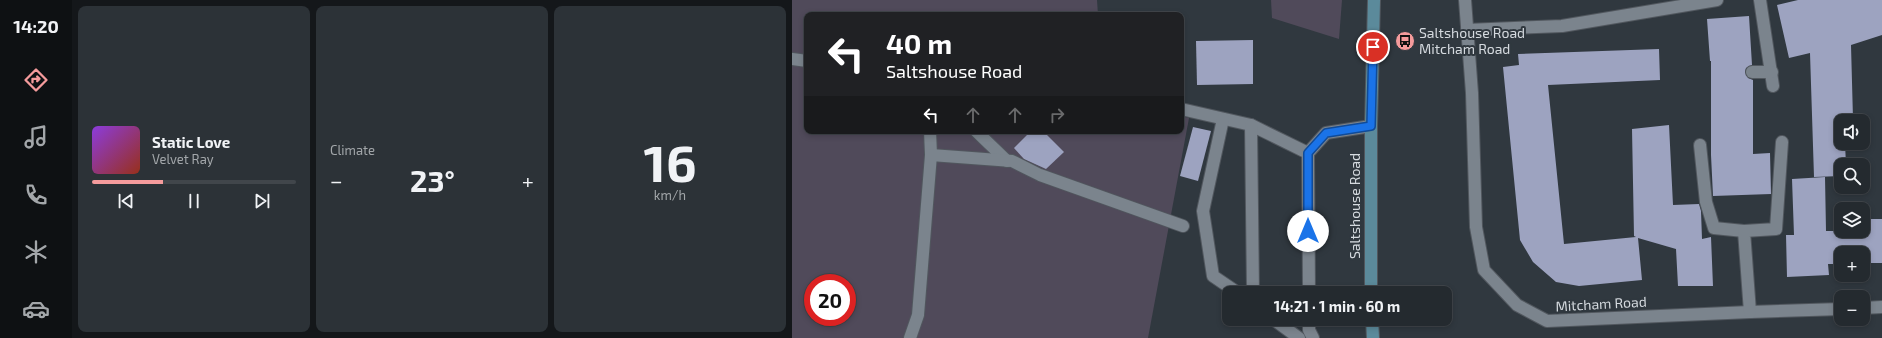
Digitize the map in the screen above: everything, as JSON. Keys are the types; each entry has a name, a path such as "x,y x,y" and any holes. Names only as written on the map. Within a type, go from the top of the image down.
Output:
{"main road":[{"name":"Saltshouse Road","path":"1371,286 1371,126 1374,0"},
{"path":"1372,326 1373,338"}],"street":[{"name":"Mitcham Road","path":"1465,0 1472,93 1476,228 1484,270 1517,305 1547,322 1834,309"},
{"path":"1467,30 1562,26 1717,0"},
{"path":"1760,0 1773,86"},
{"path":"792,60 804,61"},
{"path":"1752,72 1772,72"},
{"path":"1184,110 1251,125 1308,153"},
{"path":"1223,119 1203,212 1213,276 1228,286"},
{"path":"1251,125 1253,286"},
{"path":"1309,286 1308,153 1326,133 1371,126"},
{"path":"910,338 918,315 931,155 930,134"},
{"path":"979,134 1007,161"},
{"path":"1700,145 1706,202 1714,228 1744,231 1776,229 1782,142"},
{"path":"931,155 1012,161 1040,175 1183,226"},
{"path":"1744,231 1750,312"},
{"path":"1870,308 1882,307"},
{"path":"1283,326 1299,338"},
{"path":"1309,326 1309,330 1313,338"}],"shaded area":[{"path":"792,0 1097,0 1098,12 804,12 804,134 1184,134 1184,117 1189,118 1148,338 792,338"},
{"path":"1271,0 1342,0 1339,39 1272,18"}],"building":[{"path":"1798,0 1882,0 1882,35 1851,45 1853,114 1834,114 1834,150 1845,150 1846,158 1834,158 1834,176 1814,177 1810,53 1789,58 1777,5"},
{"path":"1749,16 1752,65 1746,68 1745,72 1748,78 1753,80 1753,154 1770,153 1771,194 1713,196 1711,155 1711,61 1707,19"},
{"path":"1253,40 1253,84 1197,85 1196,41"},
{"path":"1659,49 1660,80 1548,85 1564,244 1636,237 1634,236 1632,129 1669,125 1673,205 1699,204 1701,211 1702,239 1711,237 1713,286 1678,286 1676,249 1638,238 1642,280 1579,286 1556,282 1533,262 1520,240 1503,67 1519,65 1518,54"},
{"path":"1193,127 1211,131 1198,181 1180,176"},
{"path":"1028,134 1046,134 1064,152 1046,169 1024,159 1014,148"},
{"path":"1825,177 1826,231 1834,231 1834,238 1870,238 1870,219 1882,219 1882,263 1870,263 1870,246 1834,246 1834,264 1828,264 1829,275 1787,277 1786,235 1794,235 1792,179"}],"place":[{"name":"Saltshouse Road Mitcham Road","path":"1405,41"}],"route":[{"path":"1308,231 1308,153 1326,133 1371,126 1373,47"}]}
